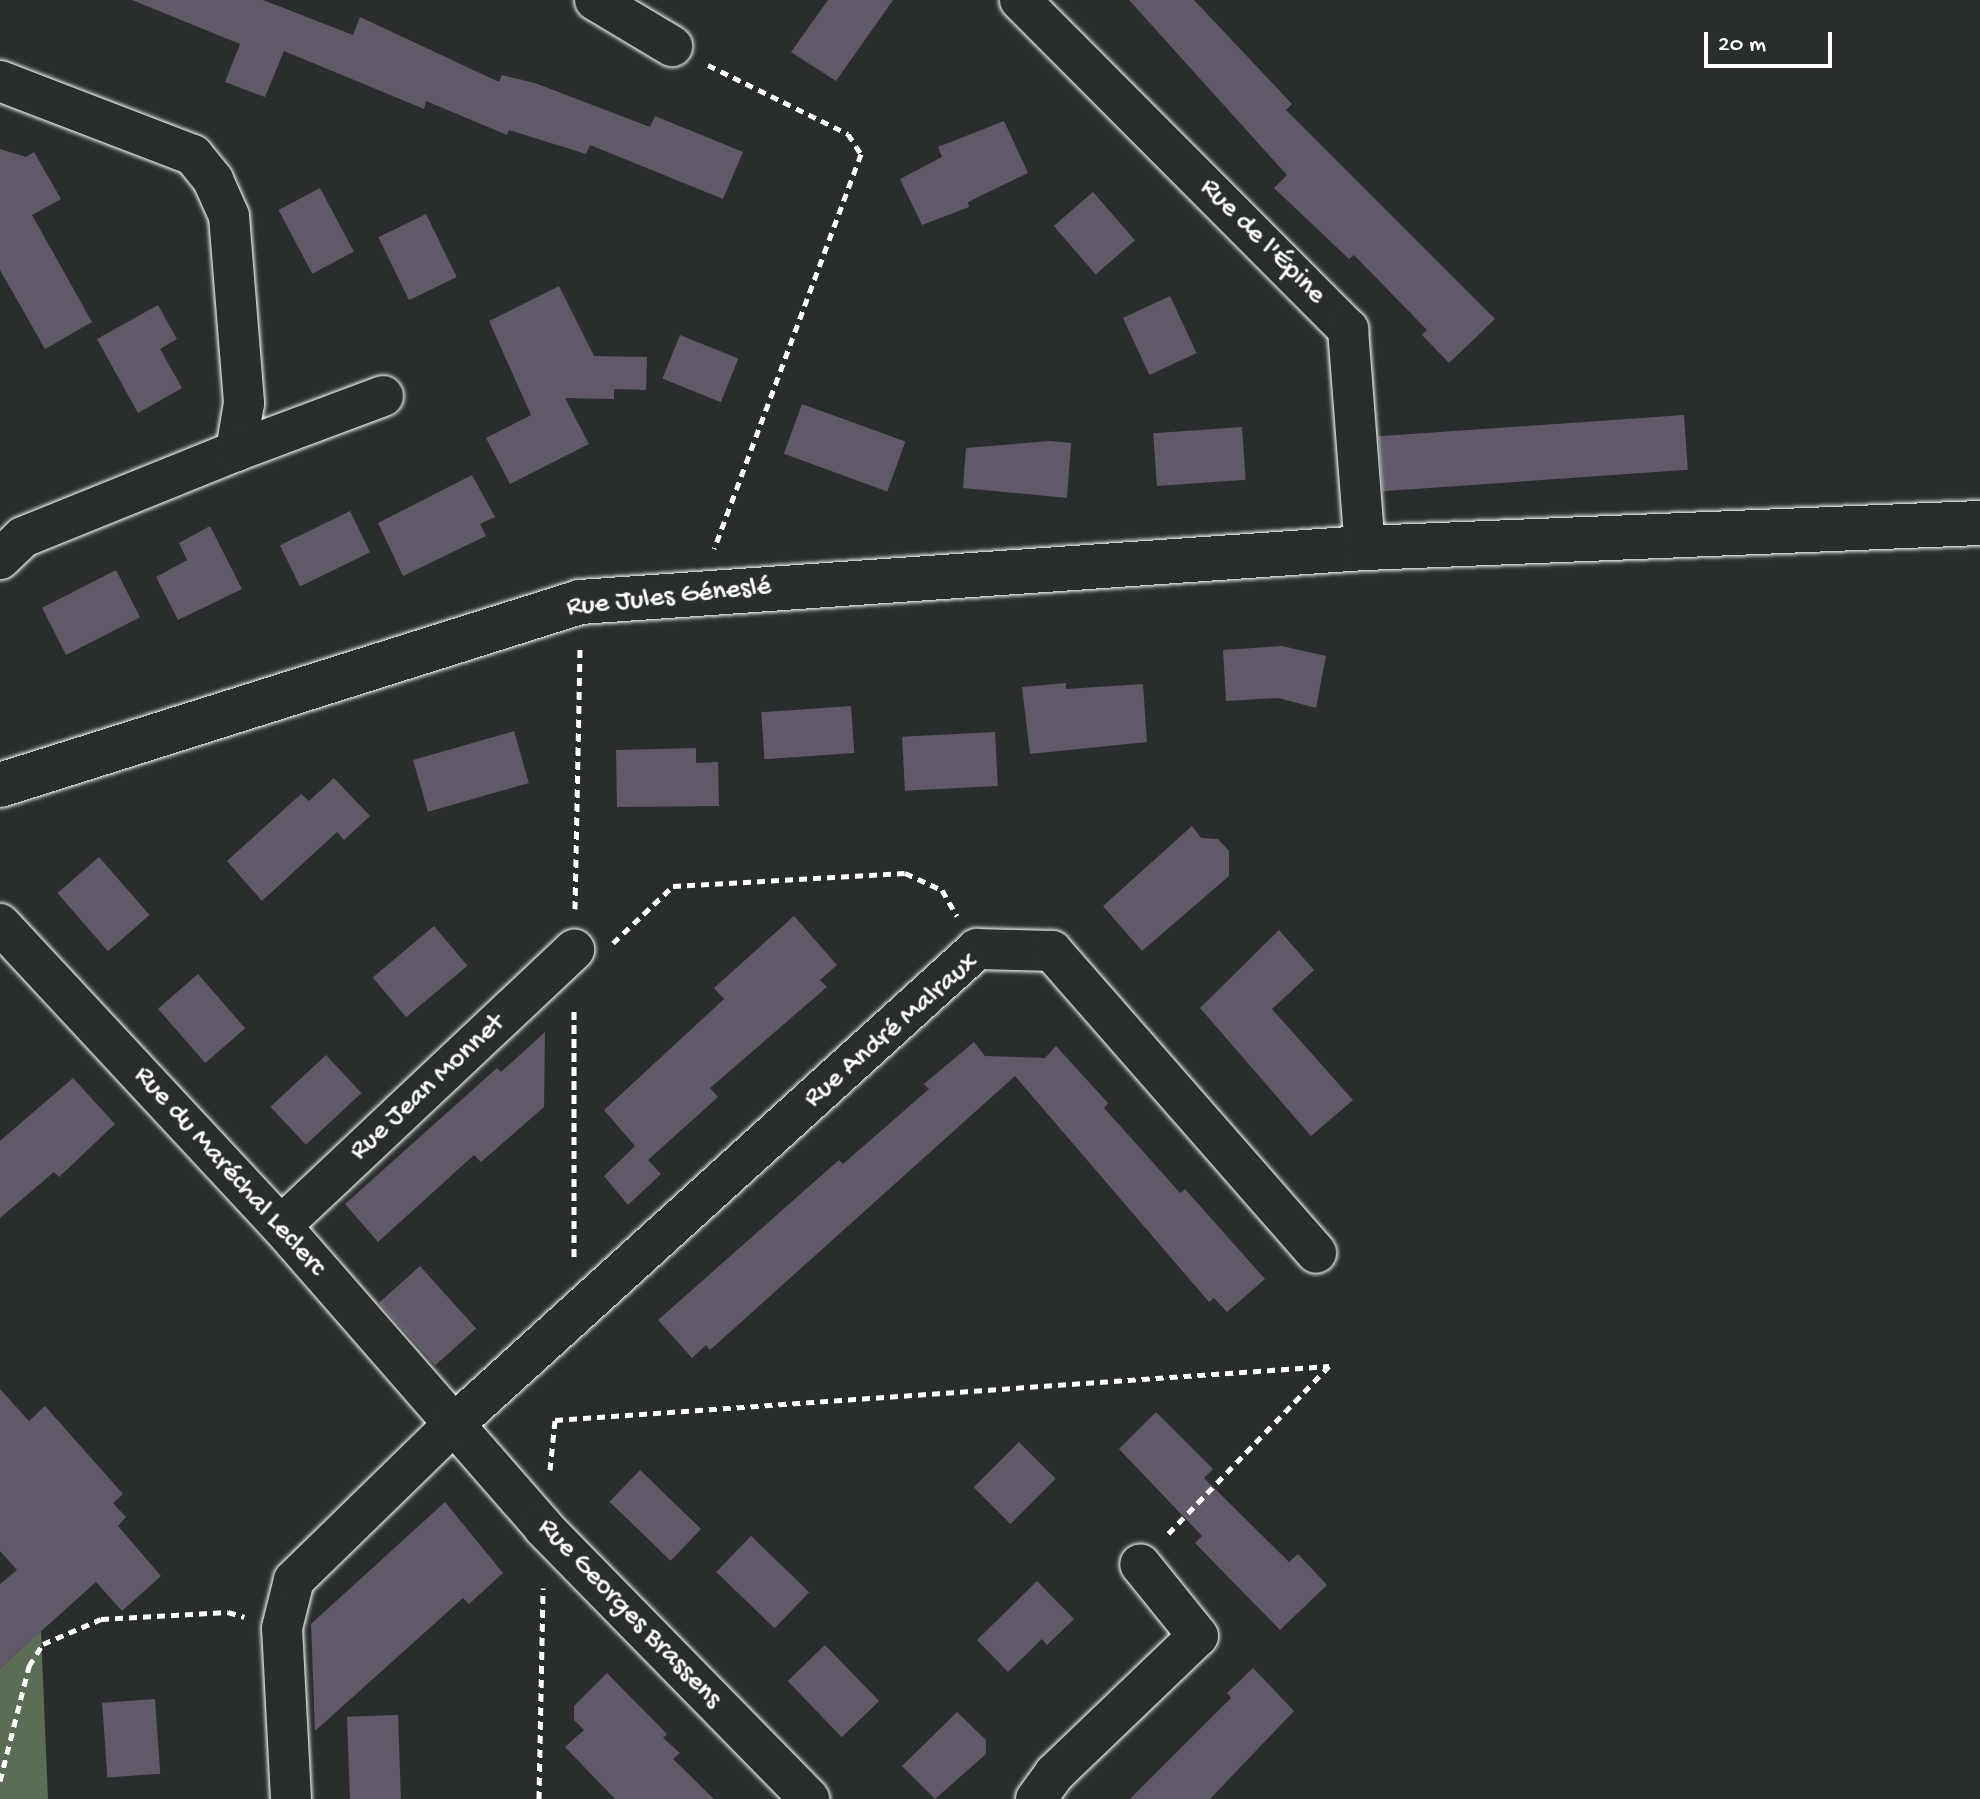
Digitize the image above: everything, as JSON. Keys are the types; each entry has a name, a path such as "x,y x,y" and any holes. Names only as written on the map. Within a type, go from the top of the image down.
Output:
{"street":[{"path":"595,0 672,46"},
{"name":"Rue de l'Épine","path":"1020,0 1348,329 1365,548"},
{"path":"0,81 193,155 213,180 229,216 241,331 244,403 236,451"},
{"path":"0,559 23,537 383,396"},
{"name":"Rue Jules Géneslé","path":"0,785 580,602 698,591 1365,548 1980,523"},
{"name":"Rue du Maréchal Leclerc","path":"0,924 281,1226 451,1427"},
{"name":"Rue Jean Monnet","path":"281,1226 591,949"},
{"name":"Rue André Malraux","path":"291,1799 282,1628 294,1580 451,1427 977,949 1052,951 1316,1253"},
{"name":"Rue Georges Brassens","path":"451,1427 544,1528 809,1799"},
{"path":"1036,1799 1054,1774 1198,1636 1140,1564"}],"path":[{"path":"672,46 848,134 861,154 698,591"},
{"path":"591,949 673,886 905,873 942,890 977,949"},
{"path":"539,1799 544,1528 555,1420 1329,1366 1140,1564"},
{"path":"0,1781 29,1666 43,1644 101,1619 228,1612 282,1628"}],"green space":[{"path":"41,1631 48,1799 0,1799 0,1668"}],"building":[{"path":"132,0 263,0 353,35 360,17 499,82 502,75 535,83 650,127 655,116 743,152 723,199 590,145 586,154 509,130 507,135 426,101 424,109 284,51 265,97 225,82 240,44"},
{"path":"828,0 893,0 836,81 791,52"},
{"path":"1129,0 1194,0 1292,104 1286,110 1495,319 1449,363 1422,335 1427,330 1354,255 1349,259 1274,188 1287,175"},
{"path":"1004,121 1028,173 968,202 969,207 922,225 900,179 942,157 938,147"},
{"path":"0,149 26,157 34,152 61,199 32,215 92,322 45,349 0,270"},
{"path":"320,188 354,252 312,274 279,210"},
{"path":"1093,192 1135,240 1096,274 1054,226"},
{"path":"426,214 457,277 409,300 378,237"},
{"path":"559,286 594,356 647,357 646,390 614,389 614,399 565,398 589,444 510,484 486,438 531,415 489,321"},
{"path":"1170,296 1197,353 1149,375 1123,318"},
{"path":"158,305 177,339 160,349 182,388 138,413 97,339"},
{"path":"680,335 738,359 721,402 662,379"},
{"path":"802,404 905,442 887,491 784,454"},
{"path":"1684,415 1688,470 1383,491 1379,436"},
{"path":"1242,427 1246,480 1157,486 1153,433"},
{"path":"1050,441 1071,443 1067,498 963,488 966,448"},
{"path":"472,475 495,517 480,524 486,536 403,576 378,523"},
{"path":"350,511 370,552 300,587 280,545"},
{"path":"210,526 242,589 178,620 156,577 187,560 179,543"},
{"path":"116,570 140,617 66,655 42,608"},
{"path":"1282,646 1326,656 1316,708 1278,698 1226,701 1223,650"},
{"path":"1066,683 1066,689 1143,684 1147,742 1030,754 1022,687"},
{"path":"851,706 854,753 764,759 761,712"},
{"path":"514,731 529,783 428,812 413,760"},
{"path":"995,732 998,786 905,791 902,737"},
{"path":"696,748 696,763 718,762 719,806 617,807 616,750"},
{"path":"334,778 370,816 344,840 337,832 262,901 227,861 301,794 309,801"},
{"path":"1192,826 1201,838 1218,839 1229,851 1229,876 1142,951 1103,906"},
{"path":"99,857 150,915 108,951 57,893"},
{"path":"794,916 837,965 820,980 827,987 710,1088 718,1097 648,1160 661,1174 628,1205 604,1176 635,1146 604,1110 724,999 714,988"},
{"path":"434,926 467,966 406,1017 373,977"},
{"path":"1279,930 1314,970 1272,1009 1353,1100 1311,1136 1200,1008"},
{"path":"198,974 245,1028 205,1063 158,1009"},
{"path":"545,1032 544,1107 481,1162 474,1155 378,1242 345,1204 497,1068 501,1072"},
{"path":"974,1042 985,1056 1045,1058 1056,1046 1108,1103 1104,1108 1180,1193 1185,1189 1265,1279 1227,1312 1214,1298 1209,1302 1015,1076 710,1350 706,1345 692,1358 658,1320 839,1160 843,1164 929,1089 924,1084"},
{"path":"326,1055 361,1093 306,1145 270,1107"},
{"path":"73,1078 115,1124 59,1177 54,1172 0,1218 0,1141"},
{"path":"420,1266 476,1328 435,1365 379,1303"},
{"path":"0,1389 29,1421 45,1406 123,1494 113,1503 126,1517 118,1526 161,1576 122,1611 96,1582 0,1668 0,1584 17,1570 0,1551"},
{"path":"1156,1412 1213,1469 1204,1478 1289,1562 1298,1554 1327,1585 1280,1630 1195,1543 1202,1536 1119,1449"},
{"path":"1019,1442 1056,1479 1011,1524 974,1487"},
{"path":"640,1470 701,1529 671,1561 609,1502"},
{"path":"445,1502 503,1573 469,1604 463,1598 315,1731 311,1624"},
{"path":"751,1536 809,1592 775,1628 716,1572"},
{"path":"1037,1581 1074,1619 1047,1645 1042,1639 1008,1672 977,1640"},
{"path":"825,1645 879,1701 842,1737 788,1681"},
{"path":"1253,1668 1294,1711 1210,1799 1130,1799 1231,1698 1227,1693"},
{"path":"607,1673 667,1734 663,1738 680,1753 673,1759 714,1799 615,1799 565,1747 584,1730 574,1720 574,1706"},
{"path":"155,1699 160,1774 107,1778 102,1703"},
{"path":"957,1712 986,1740 986,1754 935,1799 902,1766"},
{"path":"398,1715 401,1799 350,1799 347,1717"}]}
